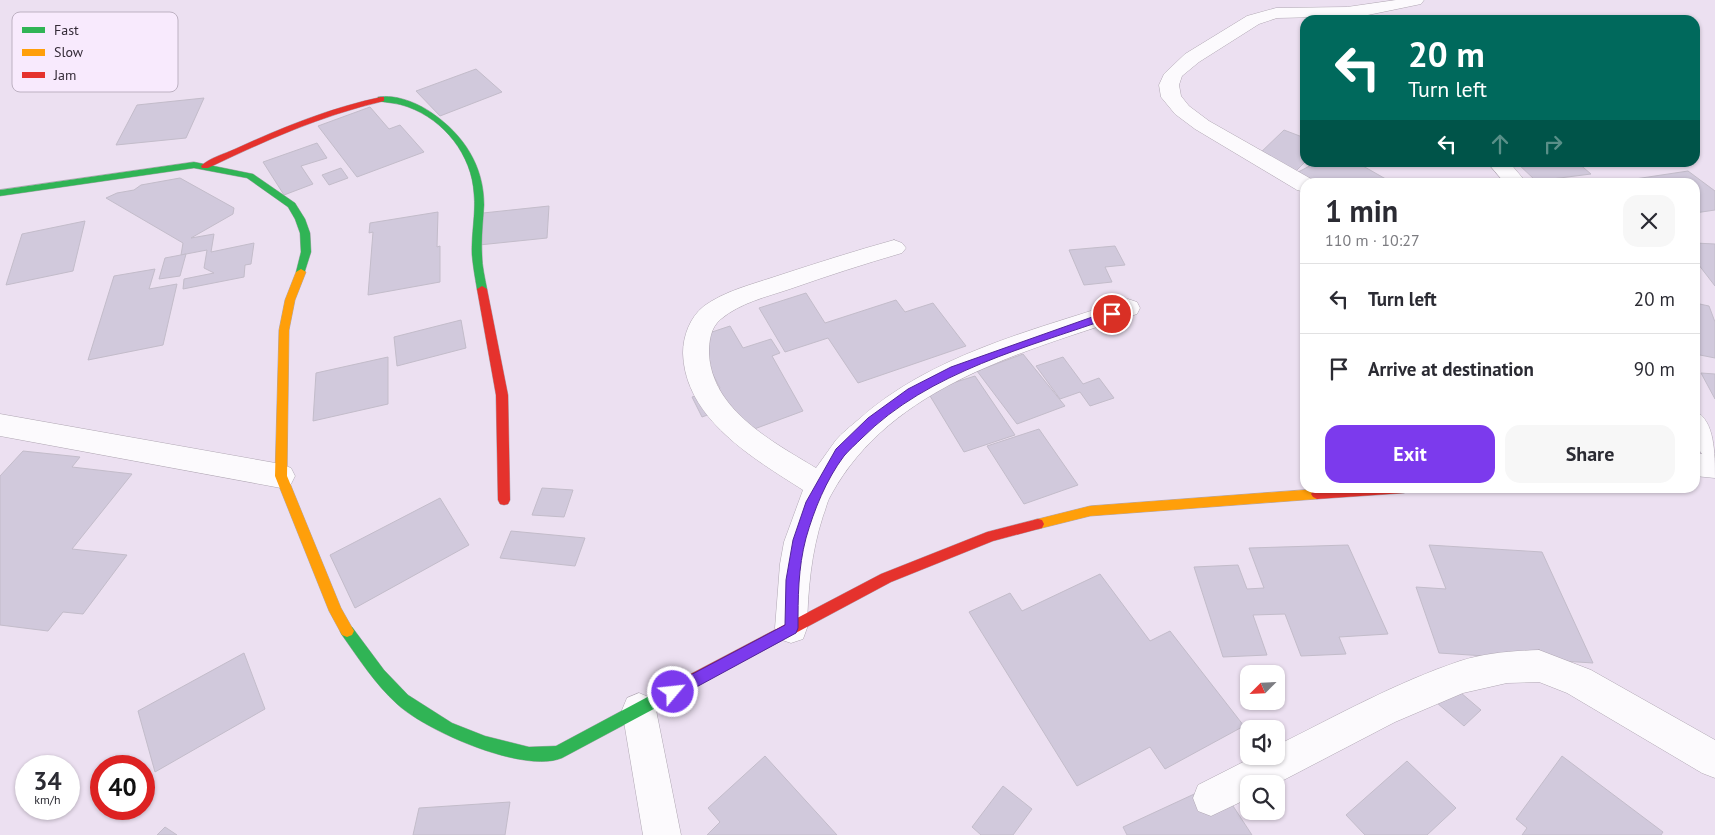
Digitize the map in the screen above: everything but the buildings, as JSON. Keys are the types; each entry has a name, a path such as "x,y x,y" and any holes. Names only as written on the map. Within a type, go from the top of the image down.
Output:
{"street":[{"path":"1300,182 1202,125 1182,110 1171,97 1169,85 1173,74 1205,50 1265,15 1276,13 1358,13 1390,8 1416,0"},
{"path":"205,166 286,129 360,103 382,99 394,100 426,111 449,130 466,154 476,175 480,212 477,254 502,395 504,500"},
{"path":"0,193 180,167 205,166 250,176 292,205 305,233 306,252 301,273 290,300 284,330 281,476 336,611 353,640 379,675 403,700 447,728 485,743 529,754 557,753 886,578 991,536 1090,511 1300,493"},
{"path":"1502,167 1511,178"},
{"path":"821,486 775,458 739,431 713,403 699,378 695,353 698,330 711,314 729,302 818,270 894,248"},
{"path":"791,628 792,580 799,540 812,502 840,453 872,421 912,392 955,370 1128,308"},
{"path":"0,426 281,476"},
{"path":"1700,429 1715,451"},
{"path":"1700,466 1715,467"},
{"path":"1211,798 1383,710 1461,677 1507,667 1539,666 1579,681 1715,760"},
{"path":"639,710 662,835"}],"traffic: fast":[{"path":"381,99 412,105 426,112 452,133 470,160 476,175 479,195 477,255 482,289"},
{"path":"0,193 194,165 250,176 292,205 300,219 305,233 306,252 301,272"},
{"path":"347,631 379,675 403,700 447,728 485,743 529,754 557,753 688,683"}],"traffic: slow":[{"path":"301,272 290,300 284,330 281,476 336,611 347,631"},
{"path":"1038,524 1090,511 1317,494"}],"traffic: jam":[{"path":"205,166 313,118 335,110 381,99"},
{"path":"482,289 502,395 504,500"},
{"path":"1317,494 1332,493"},
{"path":"688,683 886,578 991,536 1038,524"}],"route":[{"path":"673,692 791,628 792,580 799,540 812,502 840,453 872,421 912,392 955,370 1112,314"}]}
